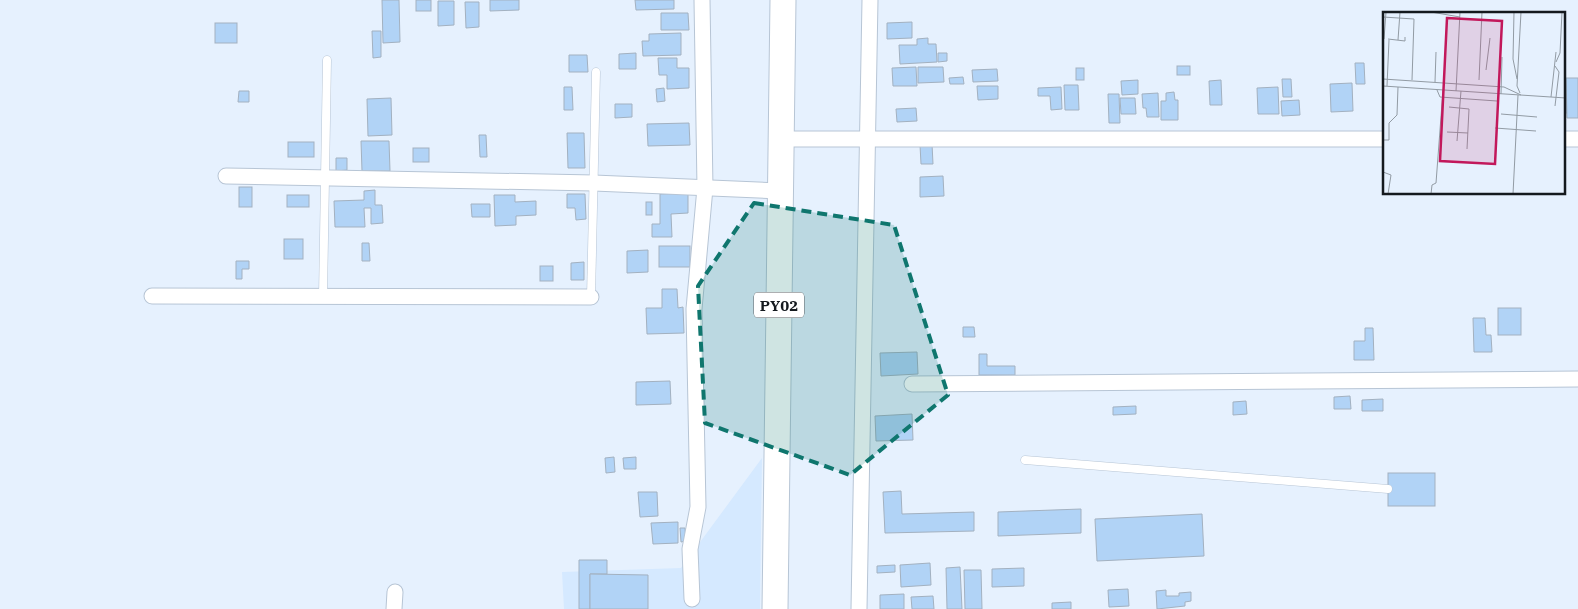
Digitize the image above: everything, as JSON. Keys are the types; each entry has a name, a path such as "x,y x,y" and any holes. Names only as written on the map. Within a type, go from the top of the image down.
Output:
{"main road":[{"name":"PY02","path":"775,609 782,0"}],"street":[{"path":"692,599 690,549 698,506 694,309 705,188 702,0"},
{"path":"859,609 870,0"},
{"path":"781,139 1383,139"},
{"path":"226,176 594,183 780,191"},
{"path":"152,296 323,298 591,297"},
{"path":"912,384 1578,379"},
{"path":"394,609 395,592"}],"lane":[{"path":"323,298 326,60"},
{"path":"591,297 596,72"},
{"path":"1025,460 1388,489"}],"highlighted area":[{"path":"754,203 894,225 948,395 850,475 705,423 698,286"}],"shaded area":[{"path":"762,458 760,609 564,609 562,572 681,568"}],"building":[{"path":"382,0 399,0 400,42 383,43"},
{"path":"416,0 431,0 431,11 416,11"},
{"path":"490,0 519,0 519,10 490,11"},
{"path":"635,0 674,0 674,9 636,10"},
{"path":"438,1 454,1 454,25 438,26"},
{"path":"465,2 479,2 479,27 466,28"},
{"path":"661,13 688,13 689,30 661,30"},
{"path":"912,22 912,38 887,39 887,23"},
{"path":"215,23 237,23 237,43 215,43"},
{"path":"372,31 381,31 381,57 373,58"},
{"path":"681,33 681,55 643,56 642,41 649,41 649,34"},
{"path":"928,38 928,44 936,44 937,62 900,64 899,45 917,45 917,39"},
{"path":"636,53 636,69 619,69 619,54"},
{"path":"938,53 947,53 947,61 938,62"},
{"path":"569,55 587,55 588,72 569,72"},
{"path":"658,58 677,58 677,68 689,68 689,88 667,89 667,75 659,75"},
{"path":"1355,63 1364,63 1365,84 1356,84"},
{"path":"1177,66 1190,66 1190,75 1177,75"},
{"path":"916,67 917,86 893,86 892,68"},
{"path":"918,67 943,67 944,82 918,83"},
{"path":"1076,68 1084,68 1084,80 1076,80"},
{"path":"997,69 998,81 973,82 972,70"},
{"path":"963,77 964,84 950,84 949,78"},
{"path":"1566,78 1567,113 1566,113"},
{"path":"1566,78 1578,78 1578,118 1567,118"},
{"path":"1282,79 1291,79 1292,97 1283,97"},
{"path":"1138,80 1138,94 1122,95 1121,81"},
{"path":"1221,80 1222,105 1210,105 1209,81"},
{"path":"1352,83 1353,111 1331,112 1330,84"},
{"path":"1064,85 1078,85 1079,110 1065,110"},
{"path":"977,86 998,86 998,99 978,100"},
{"path":"564,87 572,87 573,110 564,110"},
{"path":"1061,87 1062,109 1051,110 1050,96 1038,96 1038,88"},
{"path":"1278,87 1279,114 1258,114 1257,88"},
{"path":"664,88 665,101 657,102 656,89"},
{"path":"239,91 249,91 249,102 238,102"},
{"path":"1174,92 1175,100 1178,100 1178,120 1161,120 1161,101 1166,101 1166,93"},
{"path":"1158,93 1159,117 1147,117 1146,108 1143,108 1142,94"},
{"path":"1108,94 1119,94 1120,123 1109,123"},
{"path":"391,98 392,135 368,136 367,99"},
{"path":"1120,98 1135,98 1136,114 1121,114"},
{"path":"1299,100 1300,115 1282,116 1281,101"},
{"path":"615,104 632,104 632,117 615,118"},
{"path":"916,108 917,121 897,122 896,109"},
{"path":"689,123 690,145 648,146 647,124"},
{"path":"567,133 584,133 585,168 568,168"},
{"path":"479,135 486,135 487,157 480,157"},
{"path":"361,141 389,141 390,171 362,171"},
{"path":"288,142 314,142 314,157 288,157"},
{"path":"932,144 933,164 921,164 920,145"},
{"path":"413,148 429,148 429,162 413,162"},
{"path":"336,158 347,158 347,170 336,171"},
{"path":"943,176 944,196 920,197 920,177"},
{"path":"239,187 252,187 252,207 239,207"},
{"path":"375,190 375,205 382,205 383,223 371,224 371,208 364,208 365,227 335,227 334,201 364,200 364,191"},
{"path":"688,193 688,213 671,214 672,237 652,237 652,224 660,224 660,194"},
{"path":"567,194 585,194 586,219 576,220 575,208 567,208"},
{"path":"287,195 309,195 309,207 287,207"},
{"path":"494,195 515,195 515,202 536,201 536,215 516,216 516,225 495,226"},
{"path":"646,202 652,202 652,215 646,215"},
{"path":"471,204 490,204 490,217 472,217"},
{"path":"284,239 303,239 303,259 284,259"},
{"path":"362,243 369,243 370,261 362,261"},
{"path":"659,246 690,246 690,267 659,267"},
{"path":"648,250 648,272 627,273 627,251"},
{"path":"236,261 249,261 249,269 242,269 242,279 236,279"},
{"path":"584,262 584,280 571,280 571,263"},
{"path":"540,266 553,266 553,281 540,281"},
{"path":"662,289 677,289 678,308 683,307 684,333 647,334 646,308 662,308"},
{"path":"1498,308 1521,308 1521,335 1498,335"},
{"path":"1473,318 1485,318 1486,335 1491,335 1492,352 1474,352"},
{"path":"963,327 974,327 975,337 963,337"},
{"path":"1365,328 1373,328 1374,360 1354,360 1354,341 1365,341"},
{"path":"917,352 918,374 881,376 880,353"},
{"path":"979,354 987,354 987,366 1015,366 1015,375 979,375"},
{"path":"670,381 671,404 636,405 636,382"},
{"path":"1350,396 1351,409 1334,409 1334,397"},
{"path":"1383,399 1383,411 1362,411 1362,400"},
{"path":"1246,401 1247,414 1233,415 1233,402"},
{"path":"1136,406 1136,414 1113,415 1113,407"},
{"path":"912,414 913,440 876,441 875,416"},
{"path":"614,457 615,472 606,473 605,458"},
{"path":"636,457 636,469 624,469 623,458"},
{"path":"1388,473 1435,473 1435,506 1388,506"},
{"path":"901,491 902,514 974,512 974,531 885,533 883,492"},
{"path":"638,492 657,492 658,516 640,517"},
{"path":"1081,509 1081,533 998,536 998,512"},
{"path":"1202,514 1204,556 1097,561 1095,519"},
{"path":"678,522 678,543 653,544 651,523"},
{"path":"680,528 685,528 686,541 681,542"},
{"path":"579,560 607,560 607,574 590,574 590,609 579,609"},
{"path":"930,563 931,585 901,587 900,565"},
{"path":"895,565 895,572 877,573 877,566"},
{"path":"960,567 962,609 947,609 946,568"},
{"path":"1024,568 1024,586 992,587 992,569"},
{"path":"964,570 981,570 982,609 965,609"},
{"path":"590,574 648,575 648,609 590,609"},
{"path":"1128,589 1129,606 1109,607 1108,590"},
{"path":"1166,590 1166,596 1179,596 1179,593 1191,592 1191,601 1185,602 1185,606 1157,609 1156,591"},
{"path":"904,594 904,609 880,609 880,595"},
{"path":"933,596 934,609 912,609 911,597"},
{"path":"1071,602 1071,609 1052,609 1052,603"}]}
